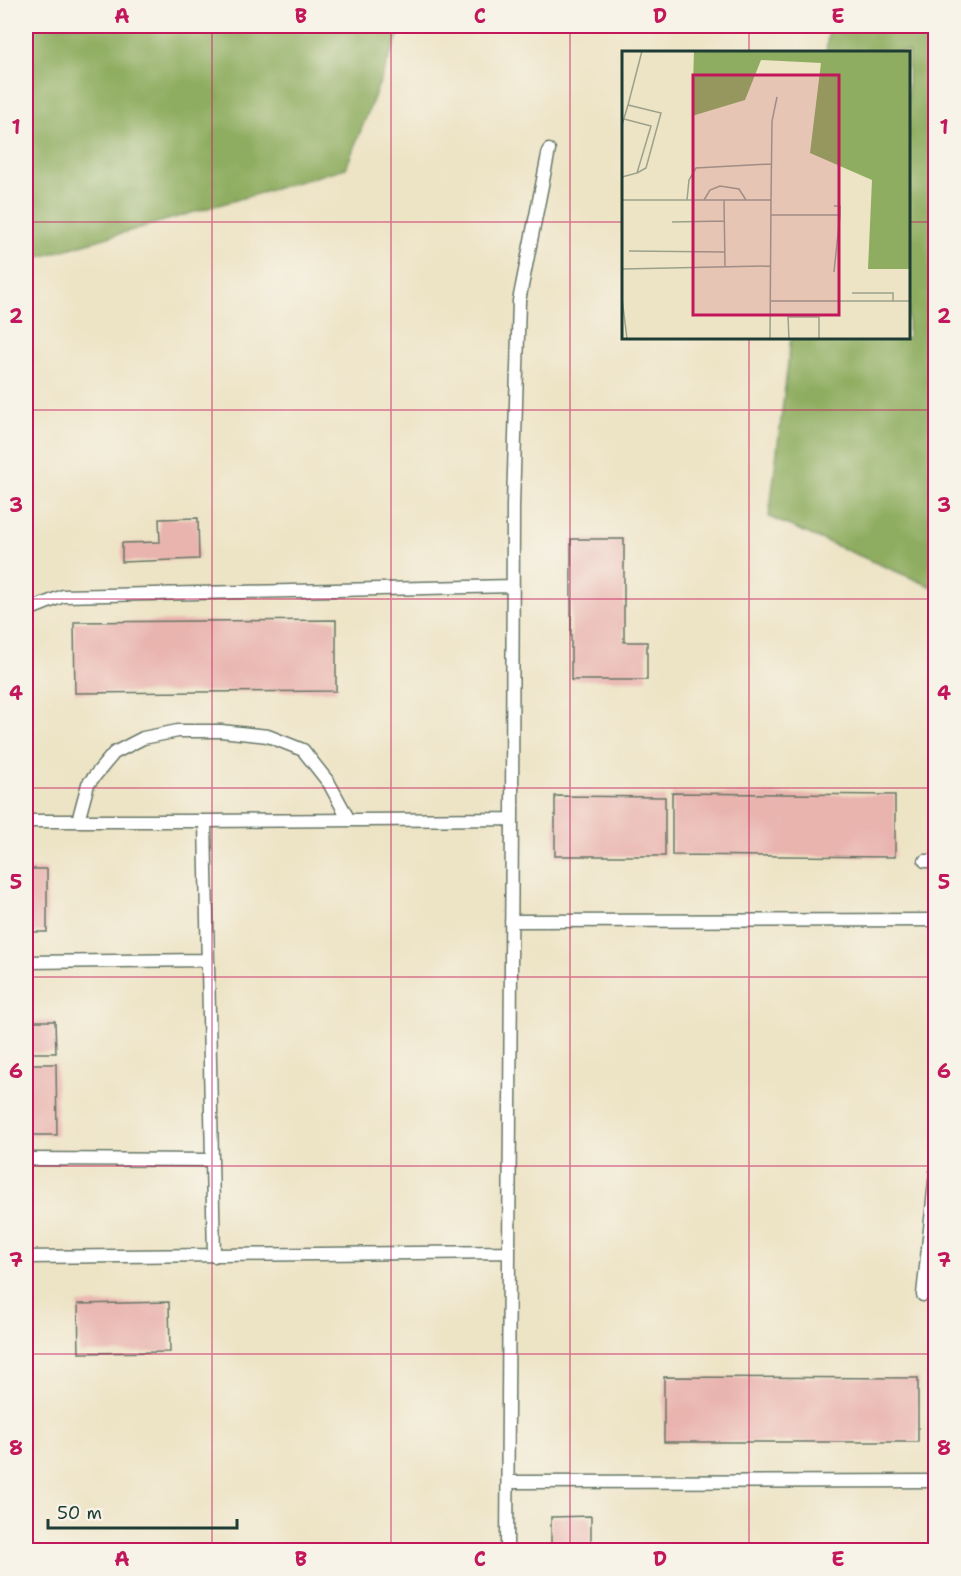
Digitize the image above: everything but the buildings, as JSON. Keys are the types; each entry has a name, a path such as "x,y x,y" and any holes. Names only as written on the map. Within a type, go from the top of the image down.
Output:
{"lane":[{"path":"507,1551 513,586 519,301 549,150"},
{"path":"26,611 63,596 513,586"},
{"path":"78,821 88,784 114,753 143,738 178,731 221,731 268,736 303,750 329,783 349,820"},
{"path":"26,821 512,819"},
{"path":"205,821 214,1256"},
{"path":"511,921 936,920"},
{"path":"26,963 208,960"},
{"path":"26,1158 212,1160"},
{"path":"923,1295 936,1172"},
{"path":"26,1257 508,1252"},
{"path":"509,1482 936,1481"}],"green space":[{"path":"26,26 402,26 346,168 26,261"},
{"path":"829,26 935,26 935,588 769,517 791,339 910,339 910,51 826,51"}]}
